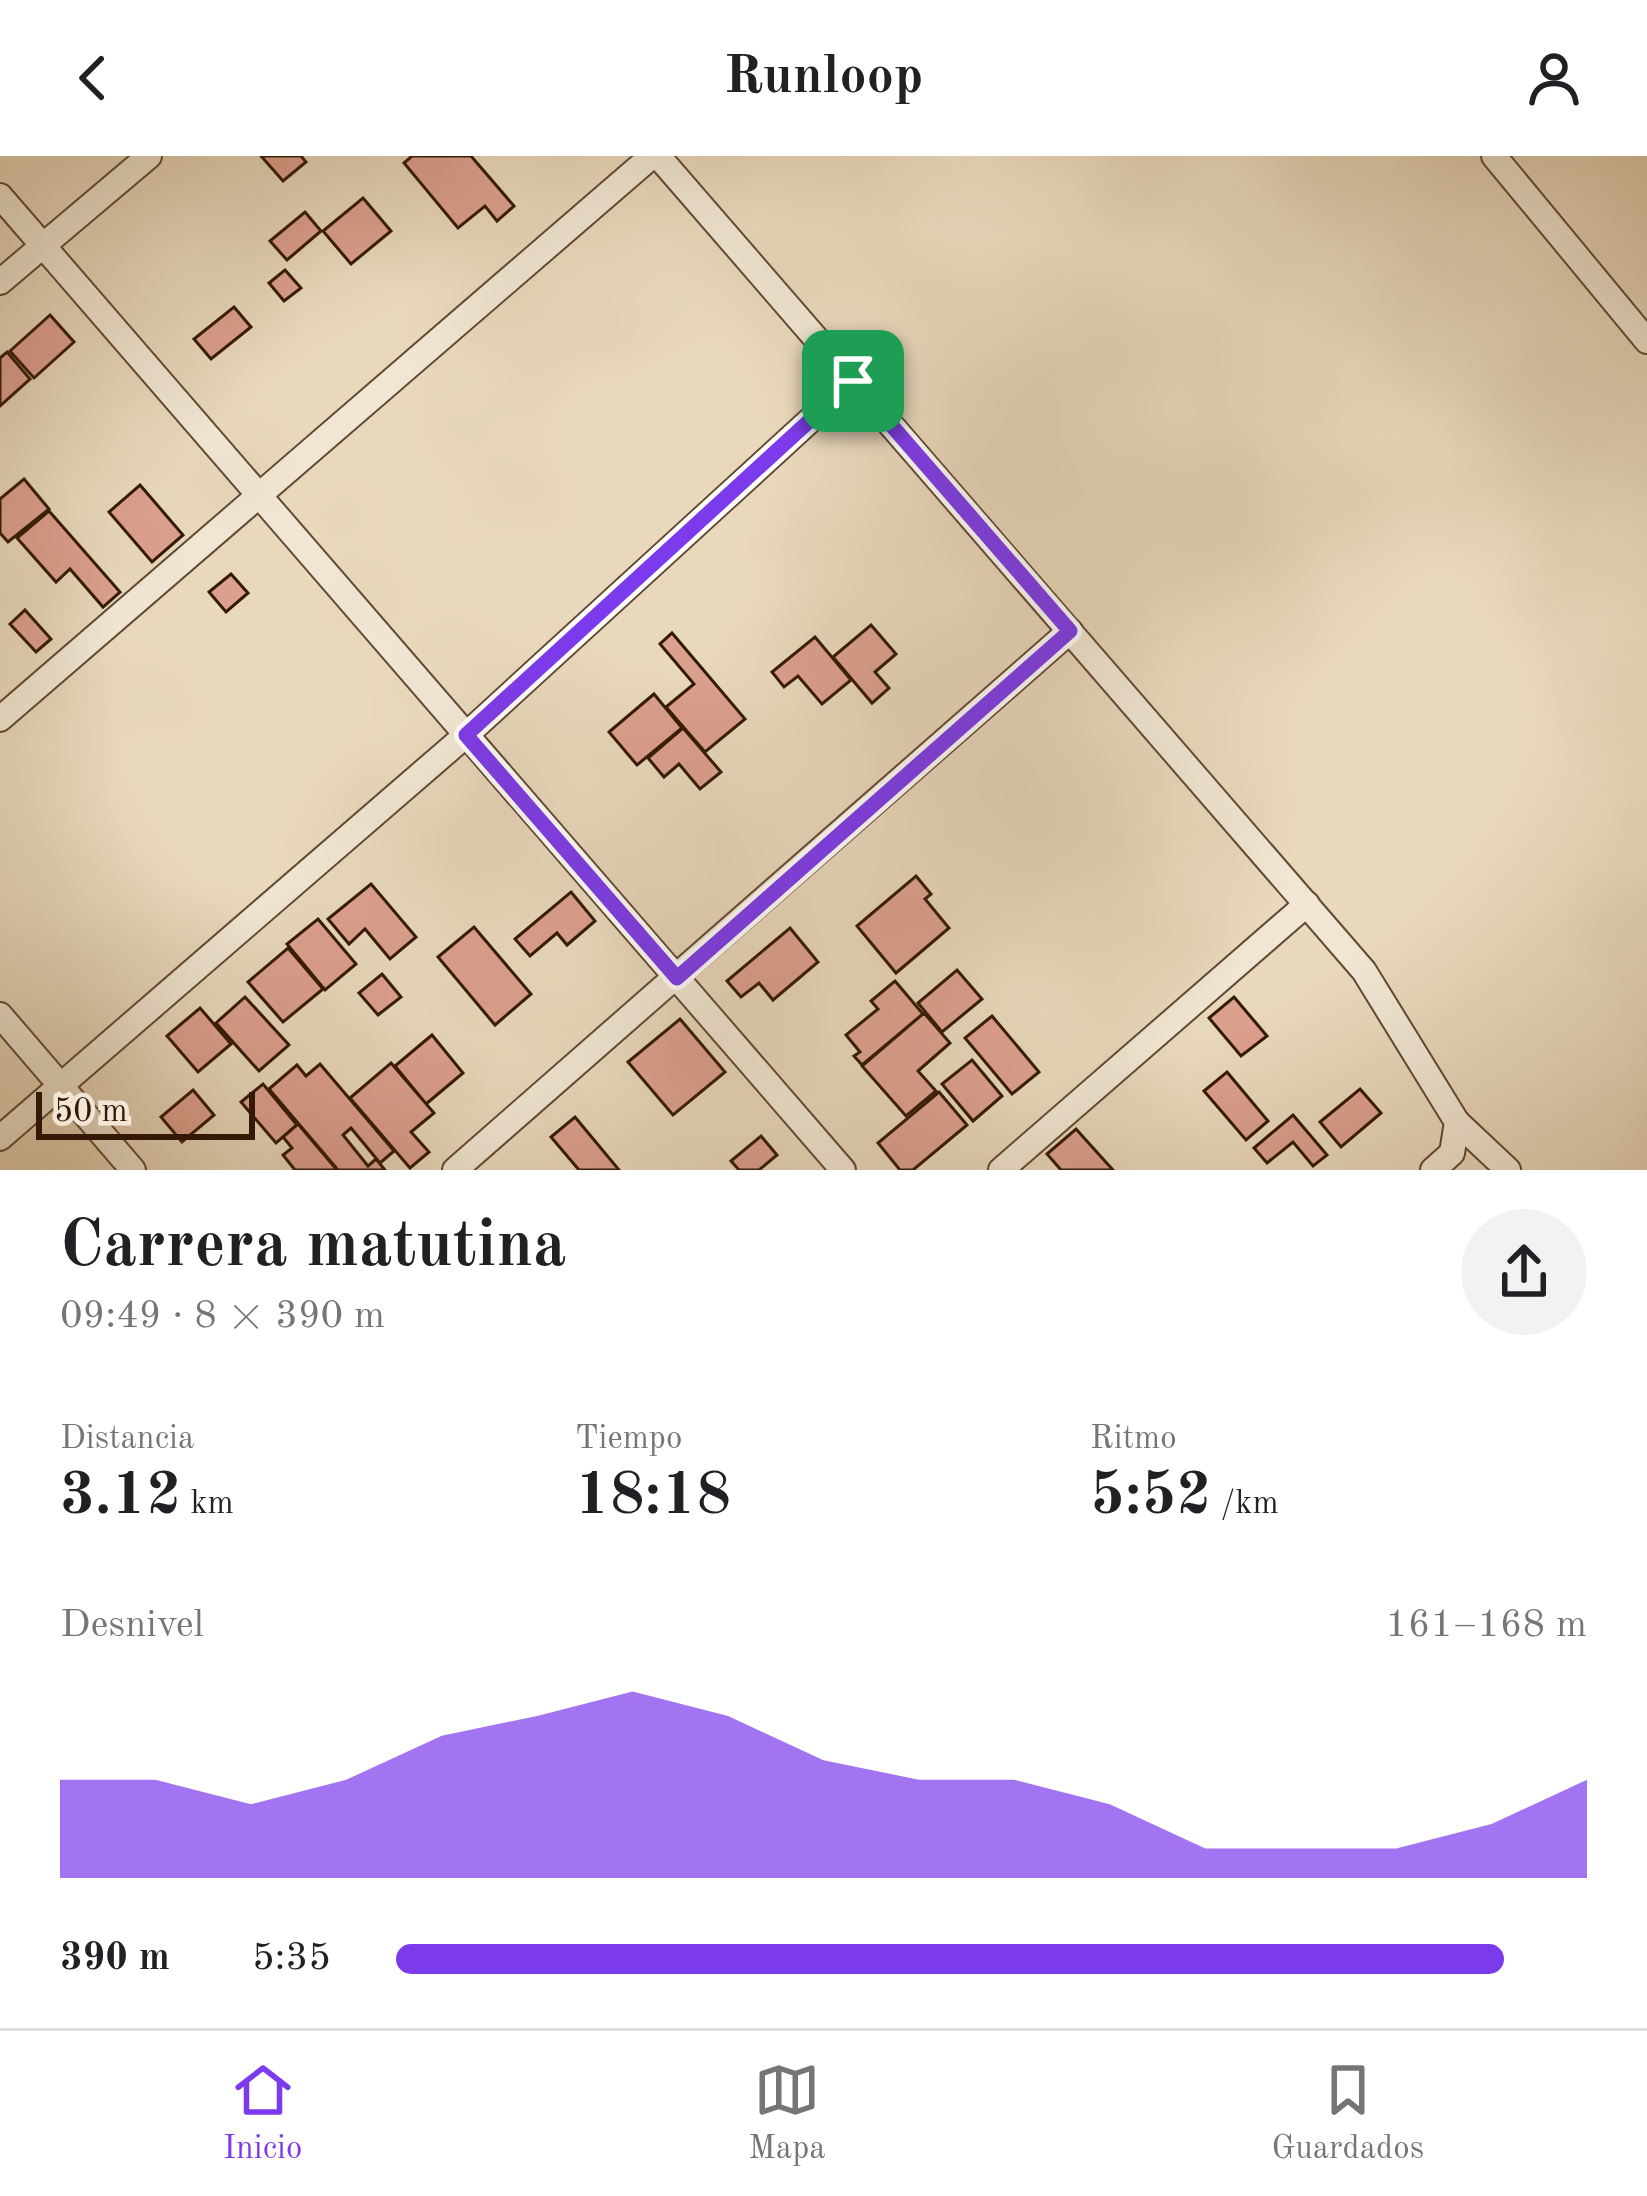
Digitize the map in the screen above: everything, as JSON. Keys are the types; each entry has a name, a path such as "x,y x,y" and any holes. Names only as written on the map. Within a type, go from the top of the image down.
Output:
{"street":[{"path":"0,282 149,156"},
{"path":"0,719 655,156 1364,971 1457,1122 1508,1170"},
{"path":"1494,156 1647,341"},
{"path":"0,196 843,1170"},
{"path":"0,1138 466,735 853,381"},
{"path":"455,1170 1070,631"},
{"path":"1001,1170 1306,904"},
{"path":"0,1016 133,1170"},
{"path":"1433,1170 1452,1153 1457,1122"}],"building":[{"path":"261,156 301,156 306,162 283,181"},
{"path":"412,156 471,156 514,206 497,221 485,206 458,228 404,163"},
{"path":"363,198 391,231 351,264 323,231"},
{"path":"305,212 321,231 287,260 270,241"},
{"path":"285,270 301,288 284,301 269,283"},
{"path":"234,307 251,327 211,359 194,339"},
{"path":"50,315 74,342 34,378 10,351"},
{"path":"7,352 30,379 0,406 0,358"},
{"path":"24,479 49,509 8,542 0,533 0,499"},
{"path":"140,485 183,535 152,562 109,512"},
{"path":"49,511 120,592 103,607 70,569 56,582 17,538"},
{"path":"231,574 248,593 226,612 209,592"},
{"path":"25,610 51,639 36,652 10,624"},
{"path":"871,625 896,654 875,672 889,688 872,703 833,657"},
{"path":"672,633 745,719 705,752 666,707 694,684 660,644"},
{"path":"815,637 851,680 822,704 798,676 784,687 772,672"},
{"path":"654,694 682,728 637,765 609,732"},
{"path":"683,728 721,772 700,789 679,764 664,777 648,758"},
{"path":"916,876 931,894 925,899 949,928 896,973 857,926"},
{"path":"371,884 416,937 390,959 365,929 349,944 328,919"},
{"path":"571,892 595,921 567,945 557,933 530,956 515,939"},
{"path":"318,919 356,964 325,990 287,944"},
{"path":"474,927 531,994 495,1025 438,957"},
{"path":"790,928 818,962 773,1000 759,983 741,997 727,981"},
{"path":"288,948 323,989 283,1022 248,982"},
{"path":"957,970 982,999 942,1032 918,1003"},
{"path":"382,974 401,997 378,1015 359,993"},
{"path":"895,981 923,1014 862,1065 854,1056 860,1052 846,1035 878,1009 871,1001"},
{"path":"245,997 289,1045 259,1071 216,1023"},
{"path":"1234,997 1267,1036 1241,1056 1209,1018"},
{"path":"200,1008 231,1044 198,1072 167,1036"},
{"path":"924,1013 950,1043 918,1071 936,1091 906,1116 862,1066"},
{"path":"992,1016 1039,1072 1012,1094 965,1038"},
{"path":"680,1019 725,1072 673,1115 628,1062"},
{"path":"432,1035 463,1073 426,1104 395,1066"},
{"path":"972,1060 1002,1096 973,1121 942,1084"},
{"path":"391,1063 434,1113 411,1132 429,1152 410,1168 350,1098"},
{"path":"320,1064 394,1151 380,1163 351,1128 343,1135 368,1166 376,1159 385,1170 338,1170 269,1089 297,1065 306,1076"},
{"path":"1227,1072 1268,1121 1246,1140 1204,1091"},
{"path":"263,1084 297,1125 276,1143 241,1102"},
{"path":"1360,1089 1381,1113 1341,1147 1320,1122"},
{"path":"193,1090 214,1115 182,1142 161,1117"},
{"path":"939,1092 967,1125 913,1170 900,1170 878,1143"},
{"path":"1293,1115 1327,1155 1313,1166 1293,1142 1267,1163 1254,1148"},
{"path":"575,1117 619,1170 579,1170 551,1137"},
{"path":"298,1124 337,1170 295,1170 283,1155 292,1148 283,1137"},
{"path":"1076,1129 1113,1170 1061,1170 1047,1154"},
{"path":"761,1136 777,1155 759,1170 739,1170 731,1161"}],"route":[{"path":"853,381 1070,631 677,978 466,735 853,381"}]}
